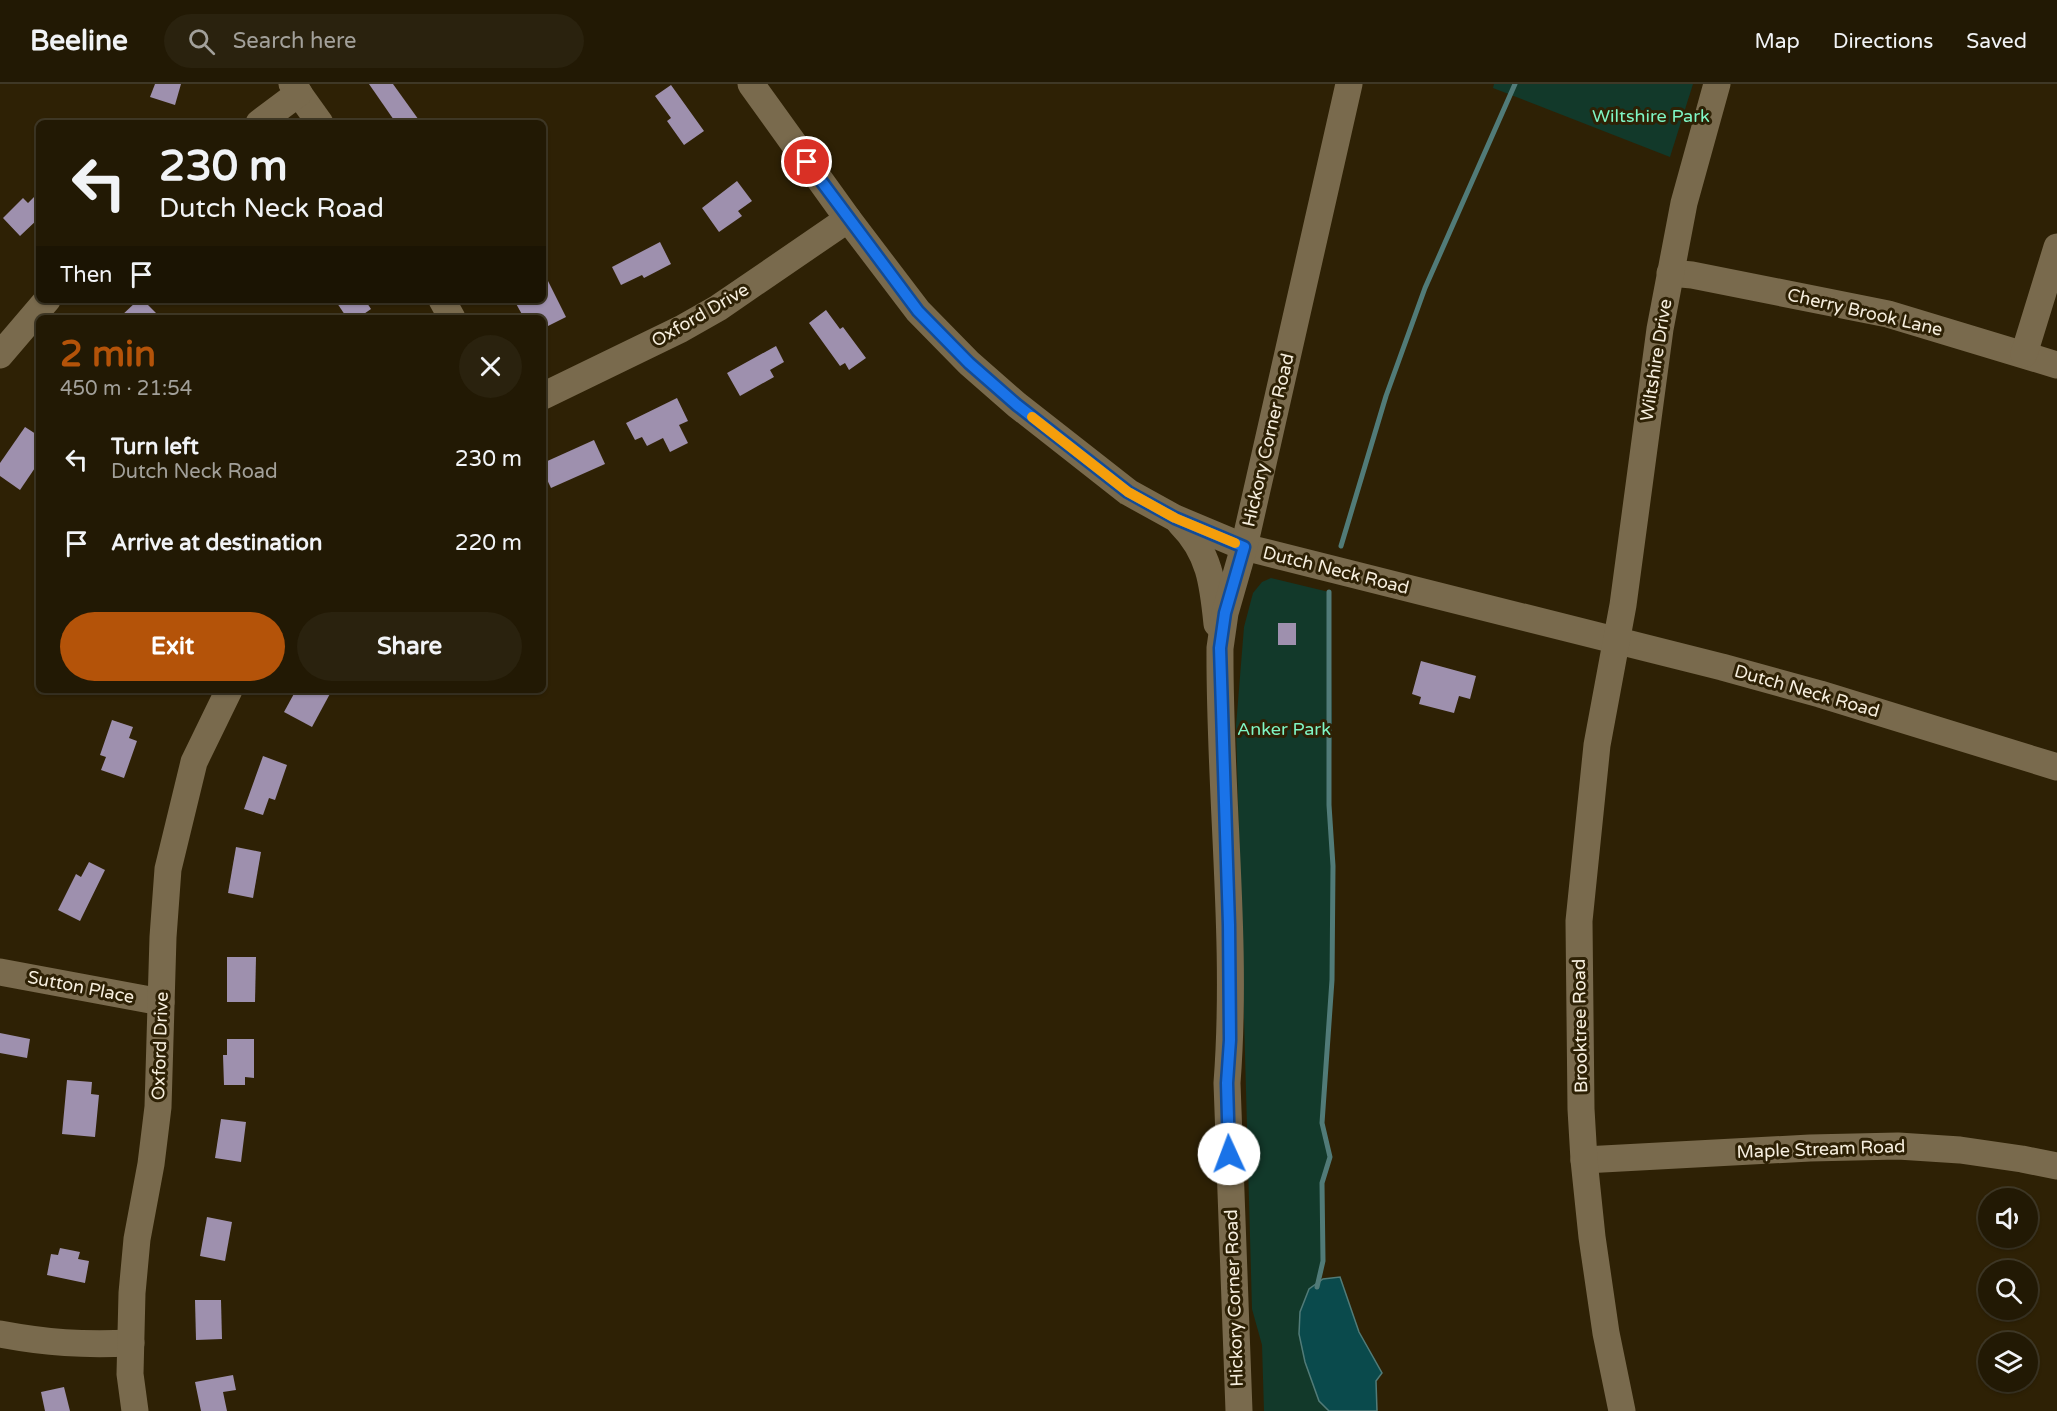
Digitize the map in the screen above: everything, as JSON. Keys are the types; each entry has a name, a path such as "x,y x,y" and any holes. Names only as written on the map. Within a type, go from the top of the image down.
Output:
{"street":[{"name":"Dutch Neck Road","path":"751,84 848,219 918,311 969,363 1017,405 1128,492 1175,518 1244,547 1617,640 1820,694 2057,767"},
{"name":"Hickory Corner Road","path":"1239,1411 1227,1083 1230,1040 1229,934 1220,648 1225,613 1244,547 1349,84"},
{"name":"Wiltshire Drive","path":"1617,640 1649,405 1671,273 1684,203 1717,84"},
{"path":"262,120 296,89 318,120"},
{"name":"Oxford Drive","path":"546,395 681,329 718,308 848,219"},
{"path":"2024,354 2057,247"},
{"name":"Cherry Brook Lane","path":"1671,273 1692,275 1888,314 2057,365"},
{"path":"0,355 44,303"},
{"path":"1175,518 1189,532 1203,552 1209,568 1220,648"},
{"name":"Brooktree Road","path":"1617,640 1597,745 1579,921 1581,1109 1584,1160 1593,1248 1606,1333 1622,1411"},
{"name":"Oxford Drive","path":"135,1411 130,1374 132,1293 137,1239 151,1164 158,1107 163,937 168,868 194,762 228,693"},
{"name":"Sutton Place","path":"0,972 161,1002"},
{"name":"Maple Stream Road","path":"1584,1160 1809,1148 1898,1146 1960,1150 2057,1166"},
{"path":"0,1334 53,1343 90,1345 131,1343"}],"green space":[{"name":"Wiltshire Park","path":"1494,84 1693,84 1670,157 1493,88"},
{"name":"Anker Park","path":"1271,578 1329,592 1330,598 1332,731 1329,805 1333,866 1332,980 1322,1123 1330,1157 1322,1183 1323,1261 1312,1310 1349,1411 1264,1411 1262,1345 1252,1309 1236,726 1244,627 1253,593 1262,582"}],"water":[{"path":"1340,1277 1359,1332 1382,1373 1376,1381 1377,1411 1329,1411 1319,1401 1305,1362 1299,1334 1300,1312 1309,1289 1323,1279"}],"building":[{"path":"155,84 181,84 175,105 150,97"},
{"path":"369,84 393,84 419,120 394,120"},
{"path":"671,85 704,131 684,145 667,121 671,118 655,96"},
{"path":"737,181 752,201 738,211 742,216 719,232 702,208"},
{"path":"36,195 36,221 20,236 3,218 23,198 28,203"},
{"path":"660,242 671,264 644,278 642,275 621,285 612,267"},
{"path":"546,277 566,317 546,327 546,315 522,315 516,303 546,303"},
{"path":"135,303 146,303 158,315 122,315"},
{"path":"337,303 367,303 371,309 362,315 345,315"},
{"path":"826,310 840,329 843,327 866,358 849,370 845,363 840,366 809,323"},
{"path":"776,346 784,362 770,370 774,377 740,396 727,373"},
{"path":"677,398 688,421 679,425 688,443 670,452 663,438 647,446 642,437 635,440 626,423"},
{"path":"25,427 36,434 36,466 20,490 0,476 0,463"},
{"path":"594,440 605,464 551,488 546,477 546,462"},
{"path":"1278,623 1296,623 1296,645 1278,645"},
{"path":"1421,661 1476,676 1470,699 1459,696 1454,713 1419,704 1421,697 1412,694"},
{"path":"294,693 330,693 312,727 284,712"},
{"path":"112,720 133,727 129,738 137,741 124,778 101,770 106,757 100,755"},
{"path":"263,756 287,765 275,800 269,798 263,815 244,809"},
{"path":"236,847 261,852 253,898 228,893"},
{"path":"89,862 105,870 80,921 58,910 76,874 81,877"},
{"path":"227,957 256,957 255,1002 227,1002"},
{"path":"0,1033 30,1039 27,1058 0,1053"},
{"path":"227,1039 254,1039 254,1078 245,1077 245,1085 224,1085 223,1055 227,1055"},
{"path":"67,1080 92,1082 91,1094 99,1095 95,1137 62,1134"},
{"path":"221,1119 246,1122 241,1162 215,1158"},
{"path":"207,1217 232,1222 225,1261 200,1256"},
{"path":"60,1248 80,1252 78,1259 89,1261 85,1283 47,1275 51,1254 58,1255"},
{"path":"195,1300 221,1300 222,1339 196,1340"},
{"path":"233,1375 236,1390 223,1392 227,1411 201,1411 195,1382"},
{"path":"64,1387 70,1411 45,1411 41,1392"}],"waterway":[{"path":"1341,546 1386,396 1425,288 1515,84"},
{"path":"1317,1287 1323,1261 1322,1183 1330,1157 1322,1123 1332,980 1333,866 1329,805 1329,592"}],"slow traffic":[{"path":"1032,417 1128,492 1175,518 1235,543"}],"route":[{"path":"807,162 918,311 969,363 1017,405 1128,492 1175,518 1244,547 1225,613 1220,648 1229,925 1230,1040 1227,1083 1229,1154"}]}
